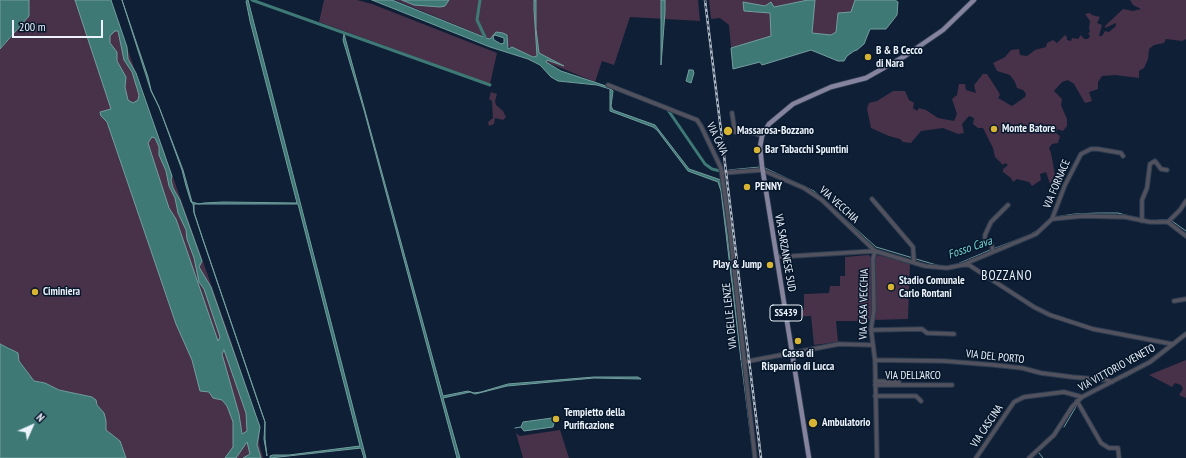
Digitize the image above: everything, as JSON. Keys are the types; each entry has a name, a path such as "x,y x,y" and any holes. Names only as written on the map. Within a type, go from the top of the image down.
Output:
{"main road":[{"path":"762,136 769,124 793,104 831,87 866,78 905,56 942,30 974,0"},
{"name":"SS439","path":"762,136 760,147 762,168"},
{"name":"VIA SARZANESE SUD","path":"762,168 809,458"}],"street":[{"name":"VIA CAVA","path":"608,85 697,120 702,126 722,173 762,168"},
{"path":"732,113 735,132 754,133 762,136"},
{"name":"VIA FORNACE","path":"1052,219 1065,186 1081,154 1091,149 1098,149 1121,153 1123,156"},
{"path":"1142,220 1142,200 1147,188 1150,164 1155,161 1161,169 1167,170"},
{"name":"VIA VECCHIA","path":"762,168 815,194 875,252"},
{"name":"VIA DELLE LENZE","path":"722,173 755,458"},
{"path":"872,199 913,247 915,260"},
{"path":"1170,221 1186,201"},
{"path":"992,250 991,242 985,240 985,235 991,222 1008,205"},
{"path":"962,265 992,250 1036,234 1052,219 1106,215 1125,216 1142,220 1170,221 1186,236"},
{"path":"777,257 875,252 915,260 938,268 962,265 972,267 1034,307 1050,315 1093,329 1172,344"},
{"name":"VIA CASA VECCHIA","path":"875,252 873,259 874,310 871,330 875,360 877,458"},
{"path":"1174,301 1186,299"},
{"path":"871,330 922,329 927,333 954,334"},
{"name":"VIA VITTORIO VENETO","path":"1029,458 1054,435 1077,401 1082,397 1150,362 1186,334"},
{"path":"744,362 839,344 872,345"},
{"name":"VIA DEL PORTO","path":"875,360 944,361 994,365 1022,368 1041,373 1107,380 1112,382"},
{"path":"875,383 910,383"},
{"name":"VIA DELL'ARCO","path":"875,383 952,385"},
{"name":"VIA CASCINA","path":"976,458 1014,402 1024,397 1064,392 1082,397"},
{"path":"875,396 916,396 921,401"},
{"path":"1077,401 1101,443 1109,448 1118,448 1119,458"}],"shaded area":[{"path":"0,0 29,0 29,16 0,49"},
{"path":"29,0 110,0 228,332 260,428 259,443 263,458 126,458 120,441 106,430 106,421 103,413 92,397 59,390 45,383 34,381 10,348 0,344 0,49 29,16"},
{"path":"75,0 111,0 127,47 128,59 136,73 172,176 171,180 173,188 180,200 202,261 199,267 211,287 260,427 257,445 261,458 243,458 250,454 247,442 236,458 225,458 233,447 233,422 227,406 222,400 213,398 209,392 200,391 192,360 176,324 107,122 101,116 100,112 111,109","holes":["115,31 118,31 124,60 132,72 139,95 138,100 133,103 128,100 125,87 126,77 117,61 117,52 110,43 110,36","152,137 155,138 159,147 159,155 166,171 169,186 175,198 178,213 186,230 187,239 194,258 199,282 204,289 220,337 218,341 176,219 169,208 148,143","224,350 246,413 247,431 242,434 239,414 222,354"]},
{"path":"122,0 151,90 159,107 151,91"},
{"path":"248,0 366,458 364,458 361,448 270,458 270,456 273,455 289,455 360,446 298,204 199,204 223,202 297,203 250,21 246,1"},
{"path":"324,0 357,0 372,4 497,53 490,84 319,22"},
{"path":"372,0 392,0 486,38 490,39 496,32 503,33 507,35 508,49 512,47 533,57 537,56 534,9 534,0 536,0 536,29 539,53 564,66 547,60 546,62 561,71 609,87 613,91 611,106 613,110 655,125 689,169 721,180 741,360 721,191 718,182 688,171 657,130 653,127 610,111 610,89 597,85 558,81 551,77 540,65 528,59 490,47","holes":["495,35 504,38 504,43 501,44 494,40 493,36"]},
{"path":"395,0 698,0 700,21 630,17 614,65 602,61 595,82 502,44 504,42 504,38 495,35 493,38 498,42"},
{"path":"402,0 449,0 445,6 440,7 414,5"},
{"path":"661,0 665,0 665,12 661,65"},
{"path":"709,0 895,0 898,2 897,15 886,29 870,29 864,44 847,56 844,61 838,61 811,50 762,65 760,62 733,69 729,25 720,18 711,19"},
{"path":"815,0 812,33 831,35 836,32 838,13 851,12 855,0 895,0 898,2 897,15 886,29 870,29 864,44 847,56 844,61 838,61 811,50 762,65 760,62 733,69 731,48 771,36 770,13 744,11 743,2 765,6 771,2 774,7"},
{"path":"1130,0 1186,0 1186,39 1182,41 1166,39 1164,43 1154,45 1149,49 1148,59 1144,68 1139,71 1139,78 1115,75 1102,76 1098,82 1098,89 1089,92 1092,101 1085,103 1074,84 1068,80 1062,82 1054,91 1062,99 1061,105 1067,119 1067,126 1063,131 1057,129 1056,133 1060,136 1058,143 1052,144 1049,148 1055,175 1050,184 1046,172 1040,174 1041,180 1032,186 1029,182 1017,179 1013,182 1011,178 1003,172 1003,169 1008,165 1005,163 1003,165 995,157 993,148 983,128 978,128 973,124 974,118 969,116 962,124 964,133 958,134 943,128 921,131 911,143 903,142 900,139 871,128 867,109 869,103 877,101 893,91 905,91 909,100 914,103 913,108 917,111 919,108 926,110 938,118 954,121 957,114 952,99 957,95 959,84 965,84 966,90 976,93 974,85 983,74 987,74 998,91 1000,95 998,98 1012,106 1025,97 1026,94 1023,90 1017,88 1010,75 997,71 993,63 1005,57 1011,50 1019,49 1020,55 1027,56 1035,50 1046,47 1047,43 1053,40 1057,43 1065,35 1067,40 1071,41 1072,38 1078,39 1081,35 1084,39 1088,39 1090,36 1088,33 1090,32 1090,21 1085,14 1090,13 1100,17 1097,23 1102,25 1099,36 1102,36 1105,31 1109,32 1116,26 1116,23 1105,28 1105,26 1123,9 1133,11 1141,9 1133,5"},
{"path":"344,34 443,396 468,391 474,393 481,392 508,384 594,377 638,377 641,379 594,378 507,386 475,394 470,392 443,398 460,458 457,458 364,110 343,40"},
{"path":"689,70 693,70 694,73 691,83 686,81"},
{"path":"491,92 497,94 495,101 496,105 503,111 506,117 503,120 495,118 494,124 489,126 488,122 493,118 492,101 489,99"},
{"path":"159,107 183,170 192,202 199,204 194,204 194,212 193,204 191,202 182,170"},
{"path":"200,231 265,422 260,408"},
{"path":"869,255 872,258 873,310 869,321 836,321 838,342 814,345 811,316 789,317 788,310 804,310 804,294 829,293 830,286 840,286 840,276 845,276 845,257"},
{"name":"Stadio Comunale Carlo Rontani","path":"878,255 910,263 908,319 873,320 875,258"},
{"path":"0,344 18,353 19,361 34,381 45,383 59,390 92,397 96,400 97,405 104,413 106,430 120,441 126,458 0,458"},
{"path":"1186,360 1186,398 1179,395 1183,389 1181,385 1175,383 1172,387 1149,375"},
{"path":"552,418 554,423 553,427 524,431 521,427 523,422"},
{"path":"265,422 265,439 267,456 264,439"},
{"path":"560,430 569,458 523,458 516,433 520,436"}],"waterway":[{"path":"252,0 490,85"},
{"path":"480,0 477,20 485,37"},
{"path":"668,110 705,164 712,169 720,171"},
{"name":"Fosso Cava","path":"729,170 760,167"},
{"name":"Fosso Cava","path":"765,168 814,191 876,247 913,258"},
{"name":"Fosso Cava","path":"1061,216 1075,214 1118,213 1133,217"},
{"name":"Fosso Cava","path":"1158,220 1169,220"},
{"name":"Fosso Cava","path":"1172,221 1186,231"},
{"name":"Fosso Cava","path":"1031,234 1038,230"},
{"name":"Fosso Cava","path":"993,249 1024,237"},
{"name":"Fosso Cava","path":"955,265 990,250"},
{"name":"Fosso Cava","path":"916,259 940,266"},
{"name":"Fosso Cava","path":"741,359 752,447"},
{"path":"1126,377 1145,366"},
{"path":"1064,427 1077,405"},
{"path":"515,428 521,427"},
{"path":"1039,453 1043,458"}],"railway":[{"path":"705,0 761,458"}],"place":[{"name":"B & B Cecco di Nara","path":"868,57"},
{"name":"Monte Batore","path":"994,129"},
{"name":"Massarosa-Bozzano","path":"728,131"},
{"name":"Bar Tabacchi Spuntini","path":"757,150"},
{"name":"PENNY","path":"747,187"},
{"name":"Play & Jump","path":"770,265"},
{"name":"Stadio Comunale Carlo Rontani","path":"891,287"},
{"name":"Ciminiera","path":"35,292"},
{"name":"Cassa di Risparmio di Lucca","path":"798,341"},
{"name":"Tempietto della Purificazione","path":"556,419"},
{"name":"Ambulatorio","path":"813,423"}],"district":[{"name":"BOZZANO","path":"1007,276"}]}
